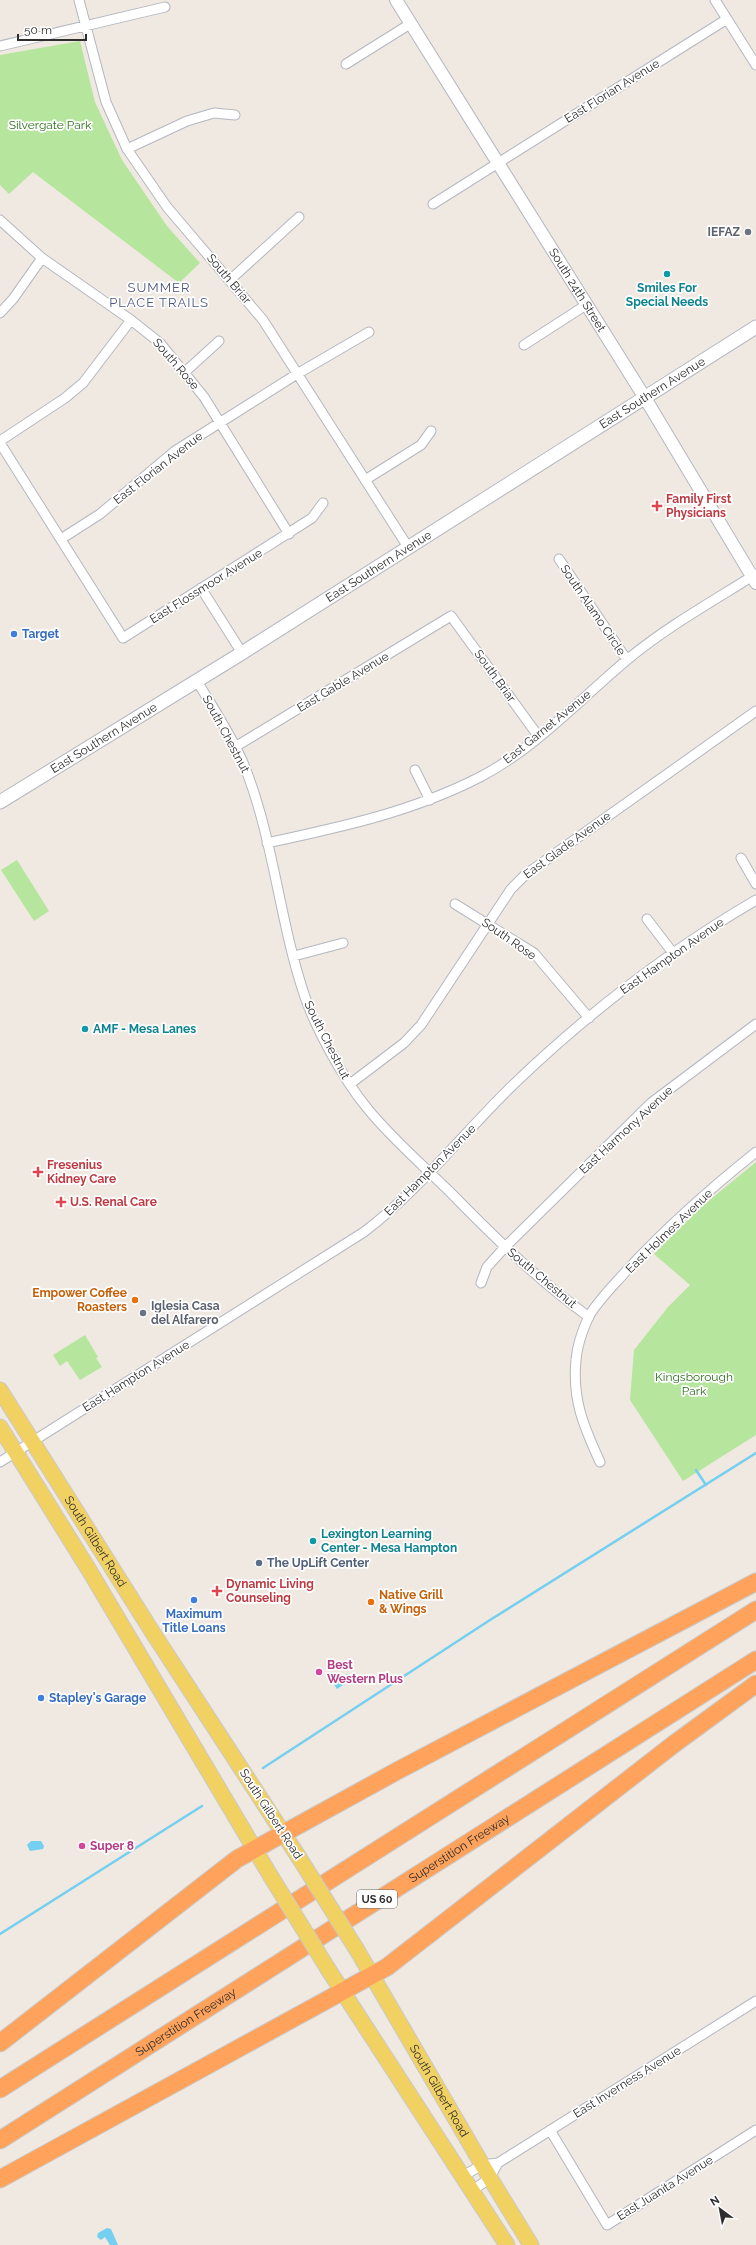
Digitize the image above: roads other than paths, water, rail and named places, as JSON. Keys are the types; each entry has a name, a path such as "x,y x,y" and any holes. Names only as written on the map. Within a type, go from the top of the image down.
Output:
{"highway":[{"path":"0,2043 237,1859 756,1582"},
{"path":"0,2089 756,1610"},
{"name":"Superstition Freeway","path":"0,2140 756,1660"},
{"path":"0,2178 387,1967 662,1754 756,1684"}],"main road":[{"name":"East Southern Avenue","path":"0,802 242,653 756,327"},
{"name":"South Gilbert Road","path":"0,1390 153,1633 284,1833 357,1950 482,2165 531,2245"},
{"name":"South Gilbert Road","path":"0,1427 89,1570 255,1850 328,1969 473,2190 507,2245"}],"street":[{"name":"South Briar","path":"79,0 106,102 127,149 167,207 263,320 408,547"},
{"name":"South 24th Street","path":"396,0 497,164 645,398 754,578"},
{"path":"716,0 756,65"},
{"path":"0,46 86,27 165,7"},
{"name":"East Florian Avenue","path":"433,204 727,19"},
{"path":"346,64 410,24"},
{"path":"127,149 187,121 214,113 235,115"},
{"path":"230,280 299,217"},
{"name":"South Rose","path":"0,220 42,258 131,320 160,344 185,372 220,422 289,534"},
{"path":"0,313 13,299 42,258"},
{"path":"524,345 586,305"},
{"path":"61,539 0,442 65,398 83,383 131,320"},
{"name":"East Florian Avenue","path":"61,539 100,514 176,451 297,374 369,332"},
{"path":"185,372 219,341"},
{"path":"365,480 421,444 431,431"},
{"name":"East Flossmoor Avenue","path":"61,539 123,638 289,534 312,518 323,503"},
{"name":"South Alamo Circle","path":"559,559 627,660"},
{"name":"East Garnet Avenue","path":"267,843 370,820 430,800 485,774 524,749 627,660 683,619 754,578"},
{"path":"201,588 242,653"},
{"name":"South Briar","path":"451,616 539,737"},
{"name":"East Gable Avenue","path":"235,747 451,616"},
{"name":"South Chestnut","path":"197,680 235,747 249,779 267,843 283,918 305,997 321,1032 350,1084 367,1108 505,1247 542,1281 589,1317"},
{"name":"East Glade Avenue","path":"350,1084 404,1043 422,1025 511,889 537,865 756,711"},
{"path":"415,770 430,800"},
{"path":"741,858 756,884"},
{"name":"East Hampton Avenue","path":"0,1462 354,1239 388,1214 515,1084 589,1018 628,985 673,953 756,900"},
{"name":"South Rose","path":"455,904 488,923 534,953 589,1018"},
{"path":"647,919 673,953"},
{"path":"294,956 343,942"},
{"name":"East Harmony Avenue","path":"481,1282 487,1267 505,1247 651,1103 756,1024"},
{"name":"East Holmes Avenue","path":"600,1462 581,1420 576,1402 576,1359 589,1317 600,1302 642,1254 680,1217 756,1152"},
{"name":"East Inverness Avenue","path":"463,2176 482,2165 498,2163 756,2001"},
{"name":"East Juanita Avenue","path":"550,2130 607,2225 756,2130"},
{"name":"East Inverness Avenue","path":"473,2190 490,2178 498,2163"}],"water":[{"path":"347,1674 351,1680 337,1689 333,1683"},
{"path":"31,1841 41,1841 44,1846 43,1849 30,1851 27,1845"},
{"path":"107,2228 111,2229 118,2245 110,2245 105,2237 101,2240 97,2237 98,2233"}],"waterway":[{"path":"263,1768 490,1620 756,1453"},
{"path":"696,1470 706,1485"},
{"path":"0,1934 202,1806"}],"place":[{"name":"IEFAZ","path":"748,232"},
{"name":"Smiles For Special Needs","path":"667,274"},
{"name":"Family First Physicians","path":"657,506"},
{"name":"Target","path":"14,634"},
{"name":"AMF - Mesa Lanes","path":"85,1029"},
{"name":"Fresenius Kidney Care","path":"38,1172"},
{"name":"U.S. Renal Care","path":"61,1202"},
{"name":"Empower Coffee Roasters","path":"135,1300"},
{"name":"Iglesia Casa del Alfarero","path":"143,1313"},
{"name":"Lexington Learning Center - Mesa Hampton","path":"313,1541"},
{"name":"The UpLift Center","path":"259,1563"},
{"name":"Dynamic Living Counseling","path":"217,1591"},
{"name":"Maximum Title Loans","path":"194,1600"},
{"name":"Native Grill & Wings","path":"371,1602"},
{"name":"Best Western Plus","path":"319,1672"},
{"name":"Stapley's Garage","path":"41,1698"},
{"name":"Super 8","path":"82,1846"}],"district":[{"name":"SUMMER PLACE TRAILS","path":"159,294"}],"park label":[{"name":"Silvergate Park","path":"50,125"},
{"name":"Kingsborough Park","path":"694,1384"}]}
